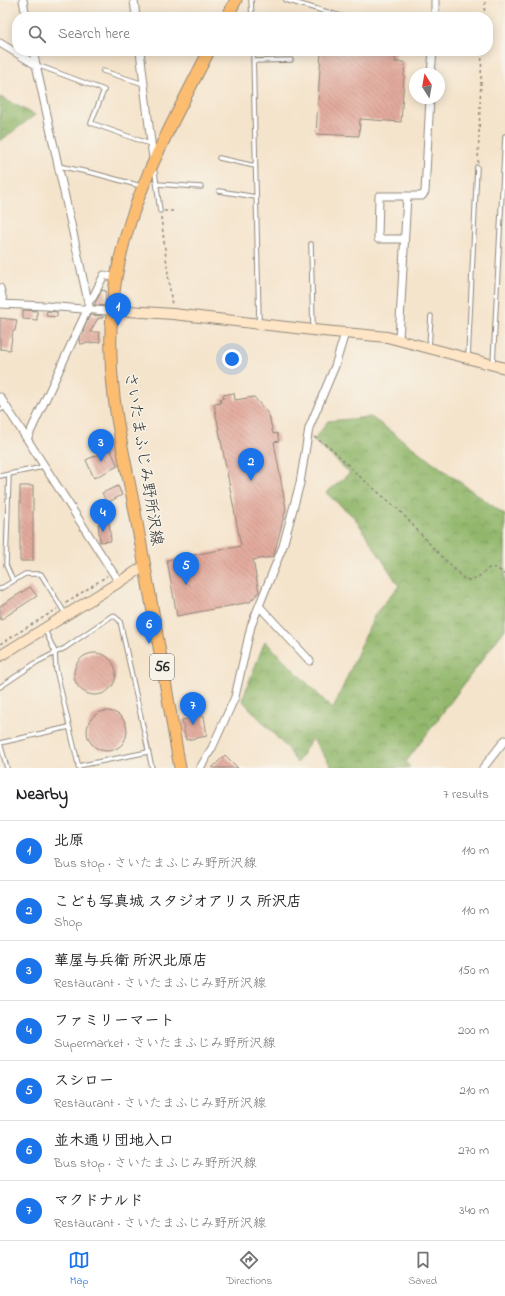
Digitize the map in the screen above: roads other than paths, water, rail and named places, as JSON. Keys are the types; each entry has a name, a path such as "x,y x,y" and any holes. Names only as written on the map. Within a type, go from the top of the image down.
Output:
{"main road":[{"path":"230,12 236,0"},
{"name":"さいたまふじみ野所沢線","path":"180,768 114,396 112,351 113,310 116,278 130,221 142,186 207,56"}],"street":[{"path":"23,0 25,12"},
{"path":"134,0 135,12"},
{"path":"435,0 435,12"},
{"path":"0,43 12,50"},
{"path":"21,56 36,65"},
{"path":"27,439 89,306 34,56"},
{"path":"141,56 152,144 152,165"},
{"path":"432,68 433,56"},
{"path":"404,239 378,239 379,196 422,196 425,192 430,104"},
{"path":"399,339 407,196"},
{"path":"88,302 93,297 104,275 116,278"},
{"path":"0,288 2,304 173,314 345,334 377,336 399,339 505,368"},
{"path":"200,768 212,748 235,697 251,626 283,546 300,483 308,433 335,366 345,334"},
{"path":"0,397 3,408 27,439 119,582"},
{"path":"0,656 44,629 64,611 119,582 145,566"},
{"path":"259,606 310,661"},
{"path":"483,768 505,740"}],"lane":[{"path":"251,0 252,12"},
{"path":"286,0 327,12"},
{"path":"252,56 258,324"},
{"path":"253,61 290,60"},
{"path":"36,65 104,90 91,123 152,144"},
{"path":"103,71 144,84"},
{"path":"493,365 505,136"},
{"path":"220,158 255,166"},
{"path":"152,165 156,172 160,211"},
{"path":"58,166 93,173 142,186"},
{"path":"468,358 477,166"},
{"path":"157,184 202,187"},
{"path":"219,190 256,197"},
{"path":"311,244 313,330"},
{"path":"429,348 431,316"},
{"path":"0,476 38,468 44,465"},
{"path":"9,474 6,565 13,581"},
{"path":"0,589 25,574 40,574 64,611"},
{"path":"0,687 37,662 65,648 113,615 120,621 152,768"},
{"path":"44,629 55,652 56,669 79,767 148,752"},
{"path":"7,768 0,743 69,727"}],"place":[{"name":"北原","path":"118,326"},
{"name":"華屋与兵衛 所沢北原店","path":"101,462"},
{"name":"こども写真城 スタジオアリス 所沢店","path":"251,481"},
{"name":"ファミリーマート","path":"103,532"},
{"name":"スシロー","path":"186,585"},
{"name":"並木通り団地入口","path":"149,644"},
{"name":"マクドナルド","path":"193,725"}]}
